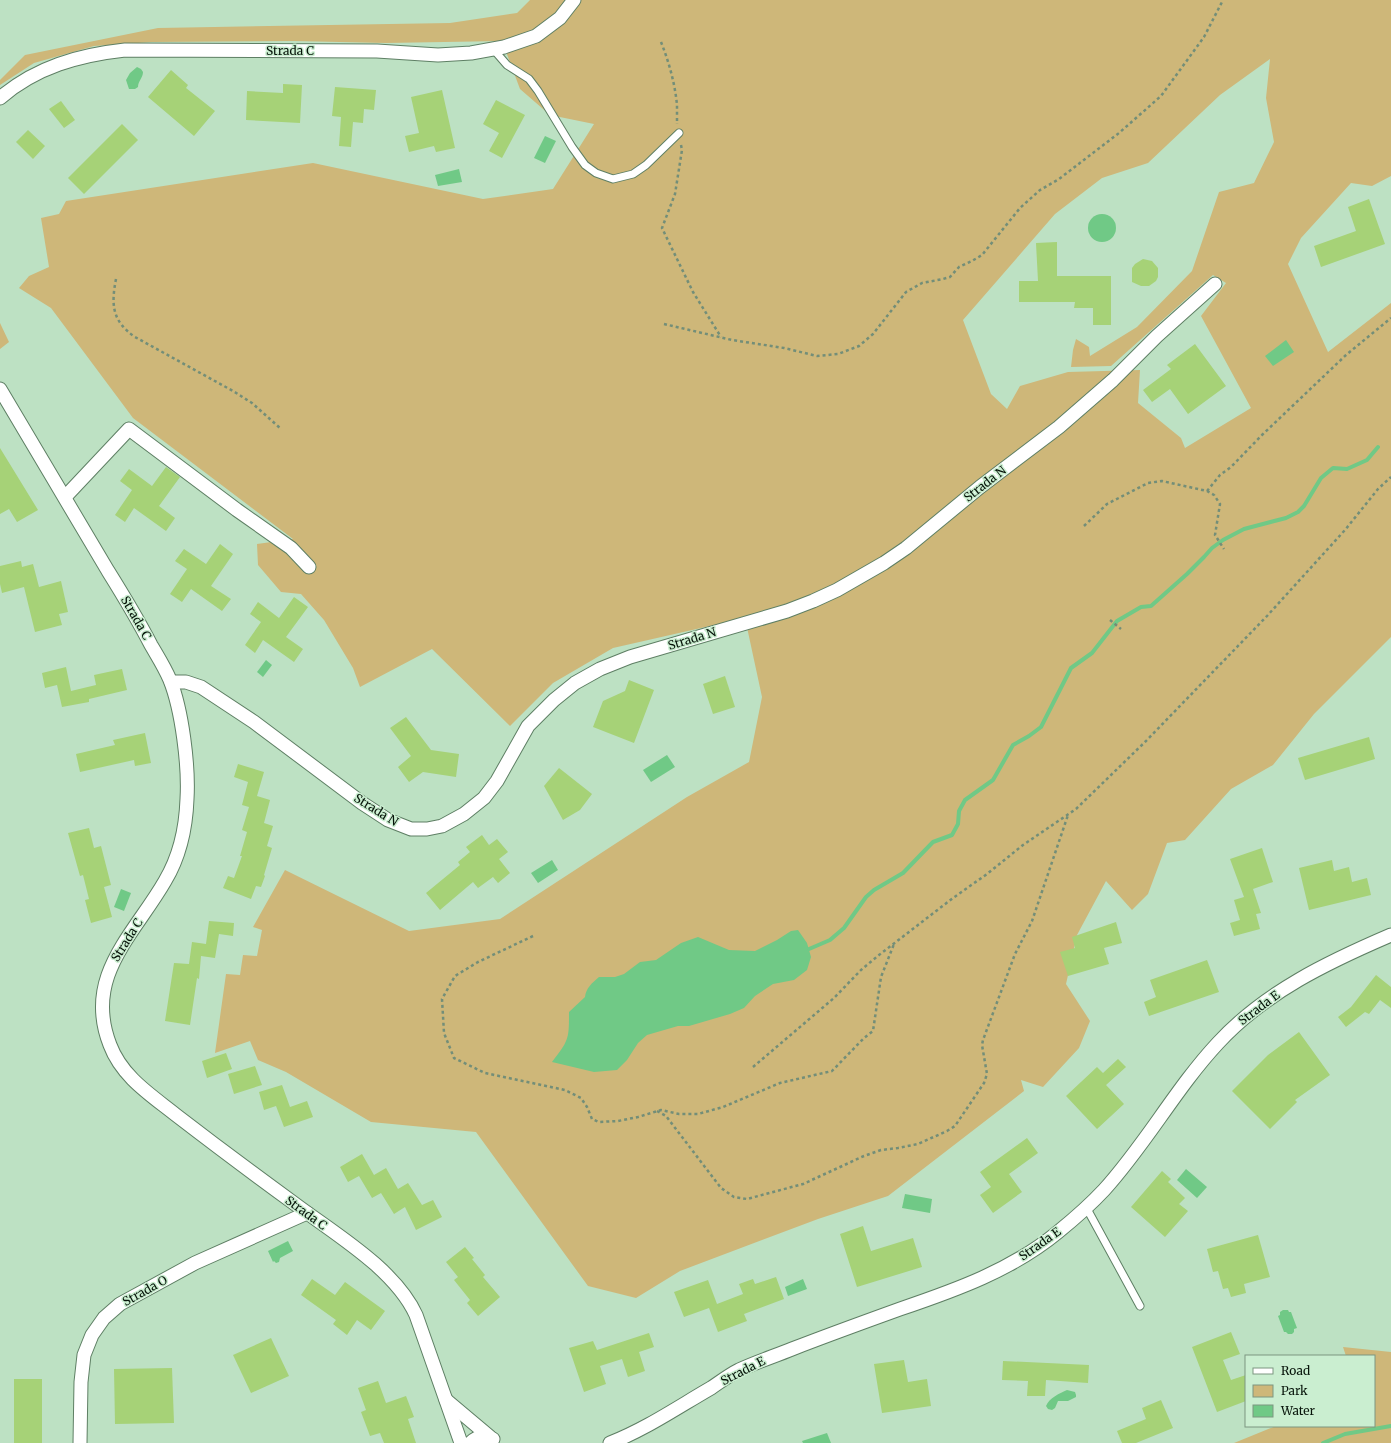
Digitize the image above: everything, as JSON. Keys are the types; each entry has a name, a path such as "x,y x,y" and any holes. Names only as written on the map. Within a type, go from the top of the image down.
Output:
{"street":[{"name":"Strada C","path":"0,98 31,76 55,65 84,56 125,50 377,51 454,55 494,50 536,36 560,18 574,0"},
{"name":"Strada N","path":"171,682 186,682 201,687 254,722 362,803 388,820 411,829 427,829 442,826 464,814 484,798 497,781 528,726 554,700 575,683 600,669 630,657 787,611 813,601 849,584 884,563 906,548 980,487 1065,422 1113,380 1157,336 1215,284"},
{"name":"Strada C","path":"0,389 127,602 171,682 179,715 187,775 187,803 184,832 166,880 116,955 109,969 103,1001 104,1018 110,1046 119,1064 145,1091 369,1259 392,1280 404,1294 419,1321 461,1443"},
{"path":"65,497 129,429 236,510 291,548 309,567"},
{"name":"Strada E","path":"610,1443 641,1430 739,1370 843,1330 957,1289 1022,1257 1046,1241 1086,1207 1115,1176 1218,1042 1242,1020 1267,1000 1311,972 1391,935"},
{"name":"Strada O","path":"80,1443 81,1382 84,1355 92,1335 104,1318 120,1304 195,1263 306,1213"},
{"path":"446,1400 495,1441"},
{"path":"470,1443 479,1437 495,1441"}],"lane":[{"path":"494,50 507,65 529,79 572,147 585,165 596,173 613,179 633,174 646,165 679,133"},
{"path":"1086,1207 1140,1306"}],"path":[{"path":"664,324 722,338 784,348 817,356 838,354 859,346 873,334 906,292 922,283 943,280 950,277 959,267 982,255 1020,208 1040,190 1059,179 1119,133 1161,96 1204,37 1223,0"},
{"path":"661,42 672,77 677,104 677,122 682,150 675,194 662,228 693,292 722,338"},
{"path":"116,279 113,298 114,310 119,322 125,330 252,403 280,428"},
{"path":"1207,491 1220,475 1231,467 1262,435 1346,355 1391,318"},
{"path":"753,1067 834,998 861,970 1023,845 1076,809 1146,742 1268,616 1345,530 1378,489 1391,477"},
{"path":"1084,526 1107,504 1148,482 1162,481 1207,491 1214,495 1220,504 1215,535 1223,548"},
{"path":"1110,620 1120,628"},
{"path":"657,1111 666,1116 721,1188 734,1197 747,1199 803,1184 864,1156 881,1150 918,1144 955,1126 984,1083 987,1074 982,1045 983,1040 1015,954 1032,920 1068,814"},
{"path":"532,936 478,962 456,976 442,1000 444,1033 454,1058 485,1073 565,1090 581,1098 592,1119 599,1122 618,1121 660,1110 680,1114 698,1114 723,1107 780,1083 832,1071 864,1038 873,1031 881,977 894,944"},
{"path":"666,1116 669,1111"}],"green space":[{"path":"530,0 1391,0 1391,176 1372,186 1351,183 1301,238 1288,264 1328,352 1391,303 1391,637 1314,714 1273,765 1231,789 1185,840 1167,843 1148,894 1132,910 1106,881 1077,935 1066,984 1090,1021 1079,1048 1043,1087 1021,1080 1024,1091 888,1196 818,1219 680,1271 636,1298 588,1286 476,1132 371,1122 286,1072 258,1060 250,1041 215,1053 226,974 240,975 243,955 257,956 262,930 253,927 285,870 409,931 500,919 687,797 749,762 762,697 745,618 613,648 553,683 510,726 432,649 360,687 353,668 324,620 301,594 281,592 258,565 257,544 293,539 133,418 51,308 19,288 29,276 49,267 41,218 59,214 66,201 313,163 483,199 553,189 594,124 550,115 520,89 502,41 386,43 294,41 152,42 94,46 34,63 0,85 0,80 25,55 158,28 450,23 517,13","holes":["1270,59 1266,98 1274,142 1254,183 1219,192 1192,271 1137,327 1090,356 1089,347 1076,339 1071,367 1111,366 1213,275 1226,283 1201,316 1251,408 1185,448 1181,438 1138,403 1140,370 1068,372 1020,386 1007,409 991,394 963,320 1055,214 1102,178 1148,163 1220,95"]},
{"path":"0,323 9,342 0,349"},
{"path":"1343,1347 1391,1352 1391,1443 1234,1443 1274,1427 1375,1427 1375,1355 1346,1355"}],"water":[{"path":"137,67 143,72 138,87 135,89 129,89 126,80 130,73"},
{"path":"545,136 556,141 545,163 534,158"},
{"path":"459,169 462,182 438,186 435,175"},
{"path":"1102,214 1112,218 1116,228 1112,238 1102,242 1092,238 1088,228 1092,218"},
{"path":"1286,340 1294,352 1273,366 1265,356"},
{"path":"266,660 272,665 263,677 257,672"},
{"path":"667,755 675,767 651,782 643,770"},
{"path":"552,860 558,870 538,883 531,873"},
{"path":"121,889 131,893 124,911 114,907"},
{"path":"798,930 807,943 811,957 807,970 794,980 773,984 755,996 744,1008 730,1014 689,1026 678,1026 647,1035 638,1043 627,1060 617,1070 594,1072 552,1062 562,1049 567,1039 569,1012 585,997 588,988 599,977 615,977 624,974 640,962 656,960 681,943 698,937 729,950 755,951 791,931"},
{"path":"1186,1169 1207,1187 1197,1198 1177,1180"},
{"path":"905,1194 932,1199 930,1213 902,1208"},
{"path":"288,1241 293,1251 280,1258 279,1262 273,1262 268,1251"},
{"path":"803,1279 807,1289 788,1296 785,1287"},
{"path":"1283,1310 1288,1310 1291,1312 1297,1328 1294,1329 1292,1334 1284,1332 1278,1316"},
{"path":"1067,1390 1075,1392 1076,1397 1068,1401 1058,1401 1055,1408 1052,1410 1048,1409 1046,1406 1047,1403 1055,1396"},
{"path":"827,1433 831,1443 803,1443 802,1441"}],"building":[{"path":"171,70 188,85 186,88 215,111 194,136 148,97"},
{"path":"283,84 302,85 300,123 246,120 247,91 283,93"},
{"path":"335,87 376,90 374,110 364,109 363,123 353,122 351,147 339,146 341,117 332,116"},
{"path":"442,90 455,148 436,152 434,146 409,152 405,136 419,133 411,97"},
{"path":"496,100 525,115 502,158 489,151 499,133 483,124"},
{"path":"61,101 75,120 64,128 49,109"},
{"path":"122,124 138,140 84,194 68,178"},
{"path":"28,130 45,146 33,159 16,142"},
{"path":"1369,199 1385,244 1321,267 1314,246 1356,231 1348,207"},
{"path":"1057,242 1057,276 1111,276 1111,325 1093,325 1093,308 1074,308 1075,302 1019,302 1019,281 1038,281 1036,243"},
{"path":"1143,259 1152,261 1158,268 1158,277 1156,281 1149,286 1141,286 1132,282 1132,268"},
{"path":"1195,344 1226,386 1188,414 1170,389 1152,402 1143,390 1171,369 1167,365"},
{"path":"0,448 38,510 17,522 9,509 0,514"},
{"path":"166,467 180,477 159,506 175,518 166,531 134,508 125,522 115,515 132,490 120,481 129,469 152,486"},
{"path":"220,544 233,554 211,586 231,599 222,611 191,589 182,602 170,594 187,569 175,561 184,549 206,564"},
{"path":"21,561 22,567 33,564 39,587 61,581 68,612 59,614 62,625 35,632 24,587 2,593 0,584 0,566"},
{"path":"294,597 308,607 286,637 303,649 294,662 263,640 255,653 245,645 261,622 250,614 258,602 279,618"},
{"path":"66,667 71,691 96,685 94,675 122,669 127,690 89,699 89,702 62,707 57,685 45,688 42,673"},
{"path":"725,676 735,707 713,714 703,684"},
{"path":"629,680 654,690 634,743 593,727 603,701 625,691"},
{"path":"406,717 431,750 459,754 456,777 423,772 409,782 398,767 411,756 390,728"},
{"path":"145,733 151,763 135,766 134,760 80,772 76,754 115,745 113,740"},
{"path":"1369,737 1375,759 1305,780 1298,758"},
{"path":"238,764 264,772 257,796 270,800 264,823 273,826 267,846 272,848 264,875 265,876 261,887 256,886 251,899 223,888 228,876 234,878 242,856 240,856 247,832 242,830 249,807 242,805 248,782 234,777"},
{"path":"559,768 592,794 580,810 563,820 544,786"},
{"path":"89,828 94,848 101,846 111,885 104,887 112,917 91,923 85,900 89,899 83,875 80,876 68,833"},
{"path":"482,835 489,845 497,839 508,852 499,859 510,873 498,883 493,877 478,888 473,882 440,910 426,893 460,865 458,862 470,852 466,847"},
{"path":"1262,848 1273,882 1253,889 1261,913 1256,914 1260,929 1234,936 1230,923 1240,920 1234,900 1244,897 1230,859"},
{"path":"1332,860 1334,871 1349,867 1352,882 1367,878 1371,895 1309,910 1299,868"},
{"path":"209,921 234,923 233,936 219,934 215,958 201,956 199,979 197,978 190,1025 165,1021 174,963 189,964 192,942 206,944"},
{"path":"1116,922 1122,943 1104,948 1109,964 1068,976 1060,952 1075,948 1072,937"},
{"path":"1207,960 1219,992 1149,1016 1144,1002 1156,997 1150,980"},
{"path":"1376,975 1391,987 1391,1008 1380,1000 1369,1014 1365,1012 1346,1027 1338,1017 1351,1007"},
{"path":"1299,1032 1330,1075 1295,1100 1297,1102 1270,1129 1232,1091 1268,1055"},
{"path":"226,1053 232,1069 207,1078 202,1061"},
{"path":"1118,1059 1126,1067 1106,1085 1124,1104 1097,1129 1066,1096 1097,1067 1103,1073"},
{"path":"255,1066 262,1085 234,1094 228,1074"},
{"path":"282,1085 290,1107 307,1101 313,1117 284,1127 276,1106 264,1110 259,1092"},
{"path":"1027,1138 1038,1153 1009,1174 1022,1192 993,1213 980,1195 991,1187 980,1172"},
{"path":"362,1154 374,1175 386,1168 398,1189 408,1183 422,1205 433,1200 442,1217 416,1230 405,1207 394,1214 381,1193 372,1198 359,1176 348,1182 340,1167"},
{"path":"1162,1171 1171,1179 1168,1182 1185,1198 1179,1204 1188,1211 1165,1237 1131,1207"},
{"path":"863,1226 871,1251 913,1238 922,1267 857,1287 840,1234"},
{"path":"1258,1235 1270,1277 1244,1284 1246,1293 1231,1297 1228,1288 1223,1289 1218,1271 1213,1272 1207,1249"},
{"path":"465,1247 474,1258 472,1259 485,1275 483,1277 500,1297 478,1316 467,1303 470,1300 454,1280 458,1277 446,1262"},
{"path":"776,1277 784,1299 744,1314 747,1321 718,1332 709,1308 684,1317 674,1292 708,1280 717,1304 743,1294 739,1284 753,1279 755,1284"},
{"path":"312,1279 335,1295 345,1282 385,1311 371,1330 357,1320 347,1335 333,1324 336,1320 301,1295"},
{"path":"1231,1332 1240,1354 1223,1360 1231,1380 1245,1375 1245,1401 1217,1412 1192,1347"},
{"path":"649,1333 654,1347 639,1352 645,1371 628,1377 622,1359 600,1366 606,1384 584,1392 569,1348 593,1341 597,1350"},
{"path":"271,1338 289,1376 251,1393 233,1355"},
{"path":"904,1360 908,1382 927,1379 931,1406 882,1413 874,1364"},
{"path":"1003,1361 1089,1365 1088,1383 1046,1380 1045,1396 1027,1396 1028,1381 1002,1380"},
{"path":"172,1368 174,1423 115,1424 114,1369"},
{"path":"14,1379 42,1379 42,1443 14,1443"},
{"path":"378,1381 386,1403 406,1396 414,1417 408,1419 416,1443 384,1443 380,1433 370,1436 361,1412 366,1410 358,1388"},
{"path":"1161,1400 1173,1428 1136,1443 1122,1443 1117,1431 1146,1419 1142,1408"}],"waterway":[{"path":"809,949 830,940 844,928 866,897 874,890 903,873 933,842 952,835 958,824 959,811 965,800 993,780 1013,745 1041,727 1071,668 1092,653 1117,621 1141,607 1151,606 1187,574 1212,548 1223,540 1244,529 1286,518 1298,512 1304,506 1321,478 1333,468 1347,469 1367,460 1378,447"},
{"path":"1323,1443 1345,1434 1391,1426"}]}
